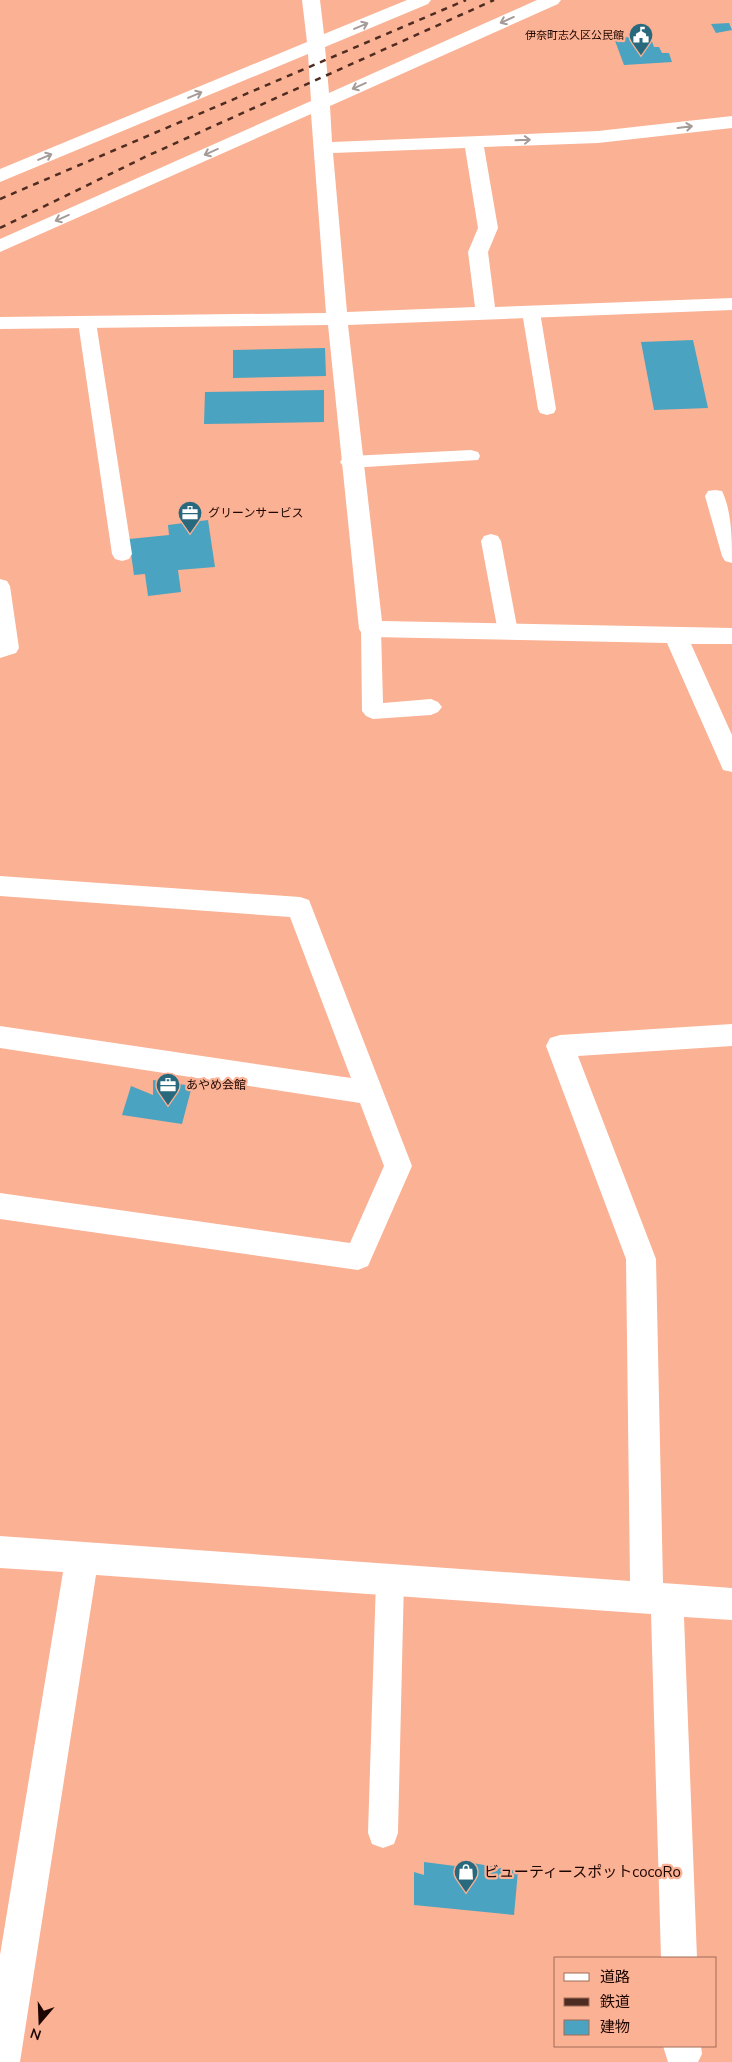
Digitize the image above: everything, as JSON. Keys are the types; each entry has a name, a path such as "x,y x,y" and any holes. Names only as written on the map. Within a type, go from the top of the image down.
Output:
{"street":[{"path":"311,0 336,319 350,462 371,630 732,636"},
{"path":"0,176 422,0"},
{"path":"0,246 552,0"},
{"path":"323,148 598,137 732,122"},
{"path":"474,142 488,228 478,252 486,314"},
{"path":"0,323 336,319 732,304"},
{"path":"675,635 732,763"},
{"path":"0,886 300,907 398,1166 358,1256 0,1206"},
{"path":"679,1957 657,1598 641,1259 560,1046 732,1035"},
{"path":"0,1037 370,1093"},
{"path":"0,1552 732,1604"},
{"path":"1,2062 82,1558"}],"lane":[{"path":"531,312 547,409"},
{"path":"87,322 122,554"},
{"path":"350,462 471,456"},
{"path":"716,496 732,556"},
{"path":"491,541 508,632"},
{"path":"0,586 8,648 0,651"},
{"path":"371,630 373,711 431,707"},
{"path":"383,1833 390,1580"}],"building":[{"path":"729,23 732,30 716,33 711,24"},
{"path":"650,36 654,47 659,47 662,53 669,53 672,62 624,65 614,38"},
{"path":"693,340 708,408 654,410 641,342"},
{"path":"325,348 326,376 233,378 233,350"},
{"path":"324,390 324,422 204,424 205,392"},
{"path":"208,520 215,567 178,570 181,592 148,596 145,574 134,575 129,539 169,535 168,525"},
{"path":"153,1080 192,1086 182,1124 122,1115 131,1086 153,1095"},
{"path":"461,1861 518,1871 514,1915 414,1905 414,1872 424,1875 424,1862 455,1866"}],"railway":[{"path":"0,199 466,0"},
{"path":"0,228 147,156 494,0"}],"place":[{"name":"伊奈町志久区公民館","path":"641,56"},
{"name":"グリーンサービス","path":"190,534"},
{"name":"あやめ会館","path":"168,1106"},
{"name":"ビューティースポットcocoRo","path":"466,1893"}]}
